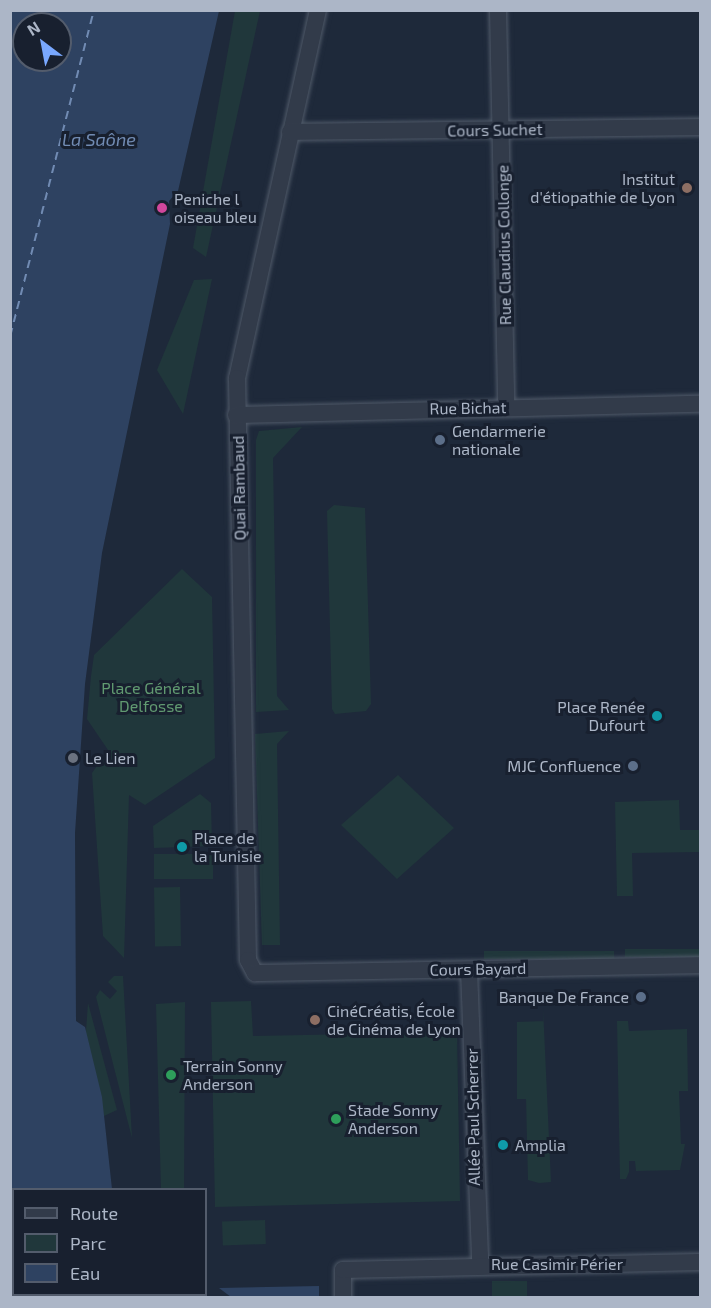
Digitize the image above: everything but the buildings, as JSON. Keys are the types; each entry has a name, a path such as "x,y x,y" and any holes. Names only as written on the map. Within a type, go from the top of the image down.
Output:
{"street":[{"name":"Quai Rambaud","path":"255,973 247,950 237,378 318,10"},
{"name":"Rue Claudius Collonge","path":"498,10 506,407"},
{"name":"Cours Suchet","path":"290,132 700,126"},
{"name":"Rue Bichat","path":"236,415 700,404"},
{"name":"Cours Bayard","path":"255,973 700,964"},
{"name":"Allée Paul Scherrer","path":"469,970 480,1263"},
{"name":"Rue Casimir Périer","path":"343,1298 343,1270 471,1268 480,1263 700,1262"}],"green space":[{"path":"235,11 260,11 206,257 193,248"},
{"path":"212,279 183,414 157,370 194,280"},
{"path":"302,427 273,458 277,696 289,710 256,712 256,440 259,431"},
{"path":"334,505 365,508 371,704 366,711 335,714 332,709 327,511"},
{"name":"Place Général Delfosse","path":"182,569 212,597 215,758 145,805 129,795 124,958 103,936 92,773 108,750 87,719 94,655"},
{"path":"289,731 277,744 280,945 262,945 255,734"},
{"path":"398,775 454,828 397,879 341,825"},
{"path":"200,794 211,803 212,846 154,848 153,826"},
{"path":"679,800 680,830 700,830 700,852 632,853 633,896 617,896 615,802"},
{"path":"154,854 213,854 213,879 154,879"},
{"path":"154,887 180,887 181,946 155,946"},
{"path":"625,949 700,949 700,957 625,957"},
{"path":"484,951 614,951 614,959 484,959"},
{"path":"114,976 123,976 132,1138 96,997 100,990 110,999 117,991 108,982"},
{"name":"Stade Sonny Anderson","path":"251,1001 253,1036 457,1032 460,1201 215,1207 211,1002"},
{"path":"185,1002 184,1188 161,1188 156,1004"},
{"path":"88,1003 117,1110 104,1116 85,1045"},
{"path":"544,1021 551,1182 539,1183 528,1180 526,1099 517,1099 517,1022"},
{"path":"617,1021 628,1021 629,1031 687,1029 688,1091 679,1091 681,1144 685,1144 680,1170 636,1171 635,1161 629,1161 629,1172 626,1179 620,1179"},
{"path":"265,1220 266,1244 223,1245 222,1222"},
{"path":"492,1281 527,1281 527,1297 492,1297"}],"water":[{"name":"La Saône","path":"10,11 219,11 178,191 169,201 170,224 102,553 85,684 75,833 76,1021 85,1027 102,1097 112,1188 12,1188 12,1296 125,1297 11,1297"},
{"path":"319,1286 319,1298 231,1297 219,1288"}],"ferry route":[{"path":"10,336 94,10"}],"place":[{"name":"Institut d'étiopathie de Lyon","path":"687,188"},
{"name":"Peniche l oiseau bleu","path":"162,208"},
{"name":"Gendarmerie nationale","path":"440,440"},
{"name":"Place Renée Dufourt","path":"657,716"},
{"name":"Le Lien","path":"73,758"},
{"name":"MJC Confluence","path":"633,766"},
{"name":"Place de la Tunisie","path":"182,847"},
{"name":"Banque De France","path":"641,997"},
{"name":"CinéCréatis, École de Cinéma de Lyon","path":"315,1020"},
{"name":"Terrain Sonny Anderson","path":"171,1075"},
{"name":"Stade Sonny Anderson","path":"336,1119"},
{"name":"Amplia","path":"503,1145"}]}
